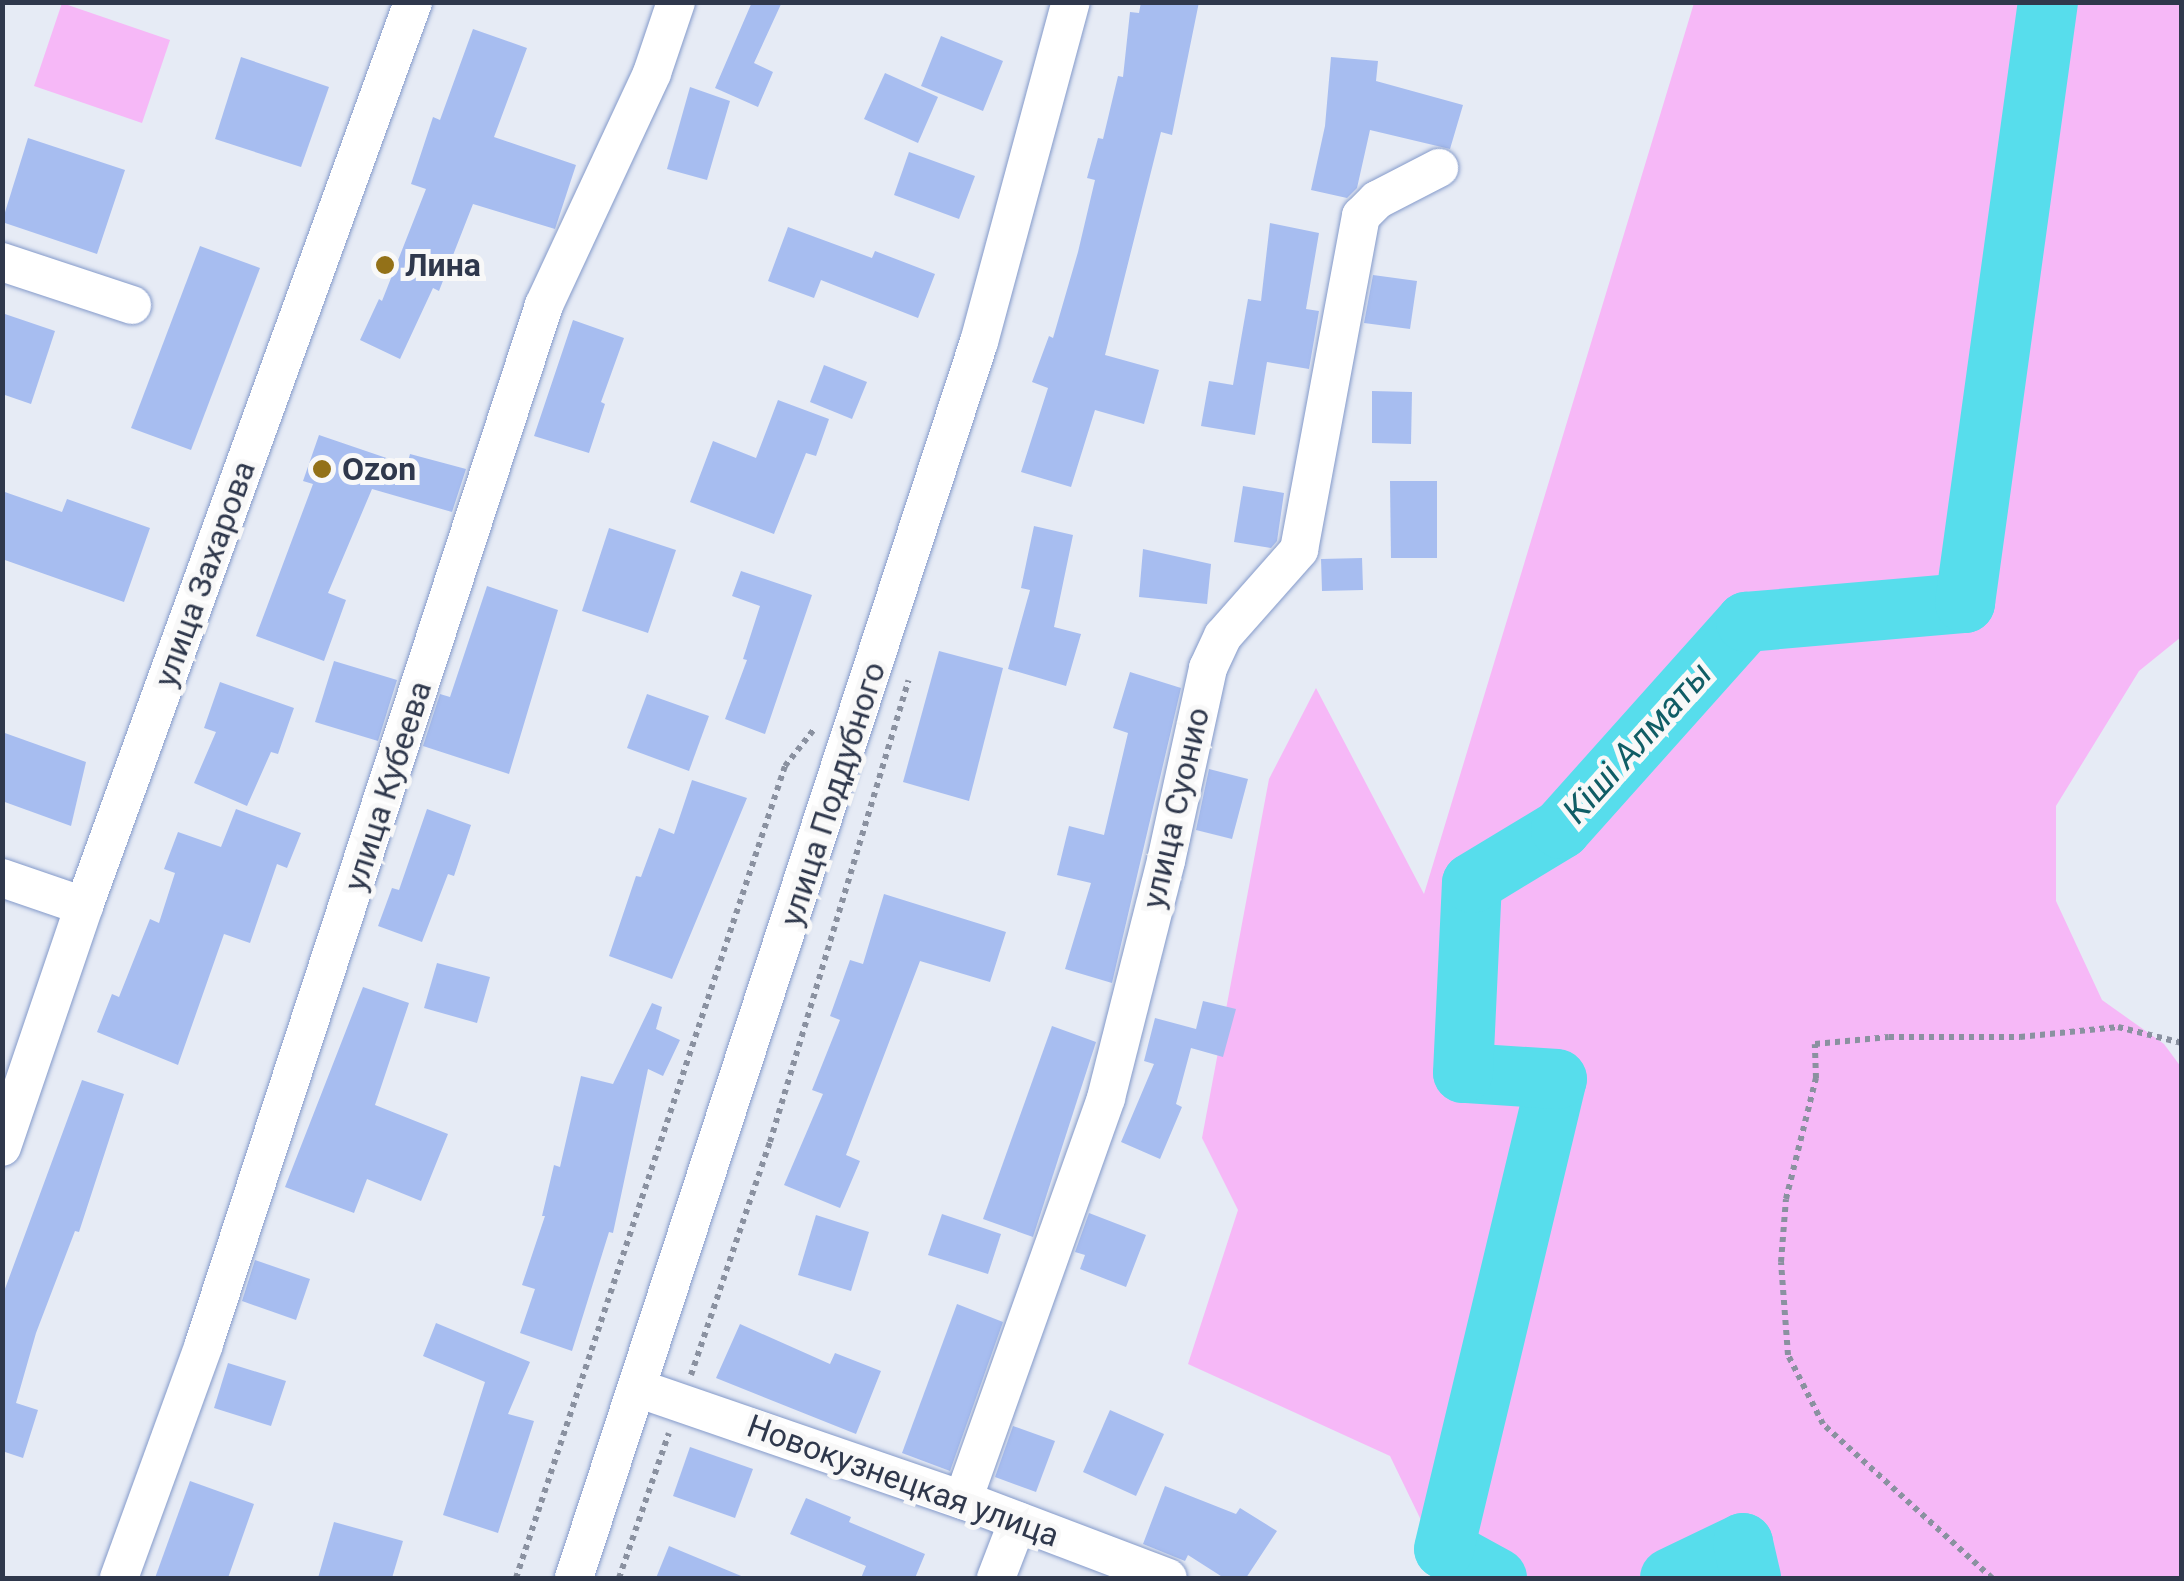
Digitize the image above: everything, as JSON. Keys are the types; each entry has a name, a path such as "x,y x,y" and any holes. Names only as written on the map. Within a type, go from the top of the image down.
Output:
{"street":[{"name":"улица Захарова","path":"2,1147 84,906 413,2"},
{"name":"улица Кубеева","path":"120,1578 222,1290 544,305 652,73 676,2"},
{"name":"улица Поддубного","path":"574,1578 978,342 1071,2"},
{"name":"улица Суонио","path":"962,1500 1106,1098 1166,861 1208,668 1223,636 1298,550 1361,216 1377,200 1439,168"},
{"path":"2,262 132,305"},
{"path":"2,878 84,906"},
{"name":"Новокузнецкая улица","path":"637,1388 962,1500 1168,1578"},
{"path":"996,1578 1018,1522"}],"path":[{"path":"516,1578 785,766 822,719"},
{"path":"1992,1578 1823,1424 1788,1355 1781,1262 1786,1198 1816,1078 1815,1044 1888,1037 2020,1037 2118,1027 2182,1042"}],"shaded area":[{"path":"62,3 170,40 142,123 34,86"},
{"path":"1694,3 2181,3 2181,637 2139,671 2056,806 2056,901 2102,1000 2164,1044 2181,1067 2181,1578 1449,1578 1390,1456 1188,1364 1238,1210 1202,1138 1269,779 1316,688 1424,894"}],"building":[{"path":"752,2 782,2 754,63 773,72 758,107 715,88"},
{"path":"1141,2 1199,2 1172,135 1161,132 1105,355 1159,370 1144,424 1095,410 1071,487 1021,472 1048,388 1032,382 1049,336 1053,338 1078,252 1095,180 1087,178 1098,138 1103,139 1118,76 1123,77 1130,12 1139,13"},
{"path":"473,29 527,48 494,137 576,165 555,229 473,204 439,291 433,288 400,359 360,340 379,299 382,301 426,189 411,184 433,117 440,120"},
{"path":"941,36 1003,61 983,111 921,86"},
{"path":"241,57 329,87 301,167 215,139"},
{"path":"1331,57 1378,61 1376,81 1463,105 1450,149 1370,130 1357,188 1347,198 1311,190 1325,126"},
{"path":"885,73 938,97 918,143 864,119"},
{"path":"690,87 730,101 707,180 667,169"},
{"path":"28,138 125,170 97,254 2,222"},
{"path":"909,152 975,176 959,219 894,195"},
{"path":"1270,223 1319,233 1306,309 1319,311 1309,369 1267,362 1255,435 1201,426 1209,381 1233,385 1248,299 1261,301"},
{"path":"788,227 872,258 875,251 935,274 918,318 821,280 814,298 768,281"},
{"path":"200,246 260,268 191,450 131,428"},
{"path":"1373,275 1417,281 1410,329 1364,323"},
{"path":"2,313 55,331 31,404 2,394"},
{"path":"573,320 624,338 601,402 605,404 589,453 534,436"},
{"path":"824,365 867,382 852,419 810,402"},
{"path":"1372,391 1412,392 1411,444 1372,443"},
{"path":"778,400 829,419 816,456 806,453 774,534 690,502 713,441 756,458"},
{"path":"319,435 407,465 410,454 466,469 452,512 372,489 328,593 346,600 324,661 256,636 313,484 303,481"},
{"path":"1390,481 1437,481 1437,558 1391,558"},
{"path":"1243,486 1284,493 1277,541 1271,548 1234,542"},
{"path":"2,491 62,512 67,499 150,528 124,602 2,559"},
{"path":"1034,526 1073,535 1054,627 1081,634 1066,686 1008,669 1030,590 1021,588"},
{"path":"609,528 676,550 648,633 582,611"},
{"path":"1143,549 1211,564 1207,604 1139,597"},
{"path":"1362,558 1363,590 1322,591 1321,559"},
{"path":"741,571 812,595 765,734 725,719 747,660 743,659 760,606 732,596"},
{"path":"487,586 558,610 509,774 423,746 440,694 450,697"},
{"path":"939,651 1003,668 969,801 903,782"},
{"path":"334,661 397,680 378,741 315,722"},
{"path":"1130,672 1181,688 1112,983 1065,969 1091,883 1057,875 1069,826 1104,835 1128,733 1113,728"},
{"path":"220,682 294,708 278,754 271,752 247,806 194,783 216,732 204,728"},
{"path":"647,694 709,716 689,771 627,748"},
{"path":"2,732 86,762 71,826 2,801"},
{"path":"1209,769 1248,779 1232,839 1196,830"},
{"path":"692,780 747,798 672,979 609,956 636,876 641,877 659,828 674,834"},
{"path":"236,809 301,833 287,868 277,864 250,943 224,934 178,1065 97,1032 112,994 119,997 150,919 159,923 175,873 164,869 178,832 221,847"},
{"path":"427,809 471,825 454,876 448,874 422,942 378,926 392,888 399,890"},
{"path":"884,894 1006,932 990,982 920,961 846,1155 860,1161 840,1208 784,1185 823,1094 812,1090 840,1020 830,1016 850,960 863,964"},
{"path":"437,963 490,977 477,1023 424,1008"},
{"path":"363,987 409,1003 375,1105 448,1134 421,1201 367,1179 354,1213 285,1187"},
{"path":"1203,1001 1236,1009 1223,1057 1191,1048 1176,1104 1182,1107 1160,1159 1121,1142 1154,1064 1144,1061 1155,1018 1196,1029"},
{"path":"652,1003 662,1007 656,1029 680,1040 663,1076 648,1069 613,1233 609,1232 572,1351 520,1333 535,1289 522,1285 545,1216 554,1165 560,1167 581,1076 613,1084"},
{"path":"1052,1026 1096,1042 1033,1237 983,1219"},
{"path":"82,1080 124,1094 79,1232 75,1231 36,1333 16,1403 38,1410 23,1458 2,1451 2,1297"},
{"path":"1089,1213 1146,1235 1126,1287 1080,1269 1085,1255 1075,1252"},
{"path":"942,1214 1001,1234 988,1274 928,1255"},
{"path":"816,1215 869,1232 851,1291 798,1275"},
{"path":"255,1260 310,1279 296,1320 242,1301"},
{"path":"957,1304 1003,1322 950,1471 902,1453"},
{"path":"436,1323 530,1362 508,1414 534,1421 498,1533 443,1515 485,1382 423,1356"},
{"path":"740,1324 830,1364 835,1353 881,1371 856,1434 716,1378"},
{"path":"228,1363 286,1381 271,1426 214,1408"},
{"path":"1110,1410 1164,1434 1136,1496 1083,1472"},
{"path":"1013,1426 1055,1441 1036,1492 995,1477"},
{"path":"690,1447 753,1469 735,1518 673,1496"},
{"path":"190,1481 254,1504 228,1578 155,1578"},
{"path":"1165,1486 1236,1514 1240,1508 1277,1531 1246,1578 1224,1578 1188,1555 1185,1561 1143,1544"},
{"path":"806,1498 851,1517 849,1522 925,1554 915,1578 861,1578 866,1566 790,1534"},
{"path":"334,1522 403,1541 392,1578 318,1578"},
{"path":"669,1546 746,1578 656,1578"}],"waterway":[{"name":"Кіші Алматы","path":"1497,1578 1444,1549 1557,1079 1463,1073 1472,883 1561,829 1746,622 1965,603 2048,2"},
{"name":"Кіші Алматы","path":"1670,1578 1743,1543 1751,1578"}],"place":[{"name":"Лина","path":"385,265"},
{"name":"Ozon","path":"322,469"}]}
